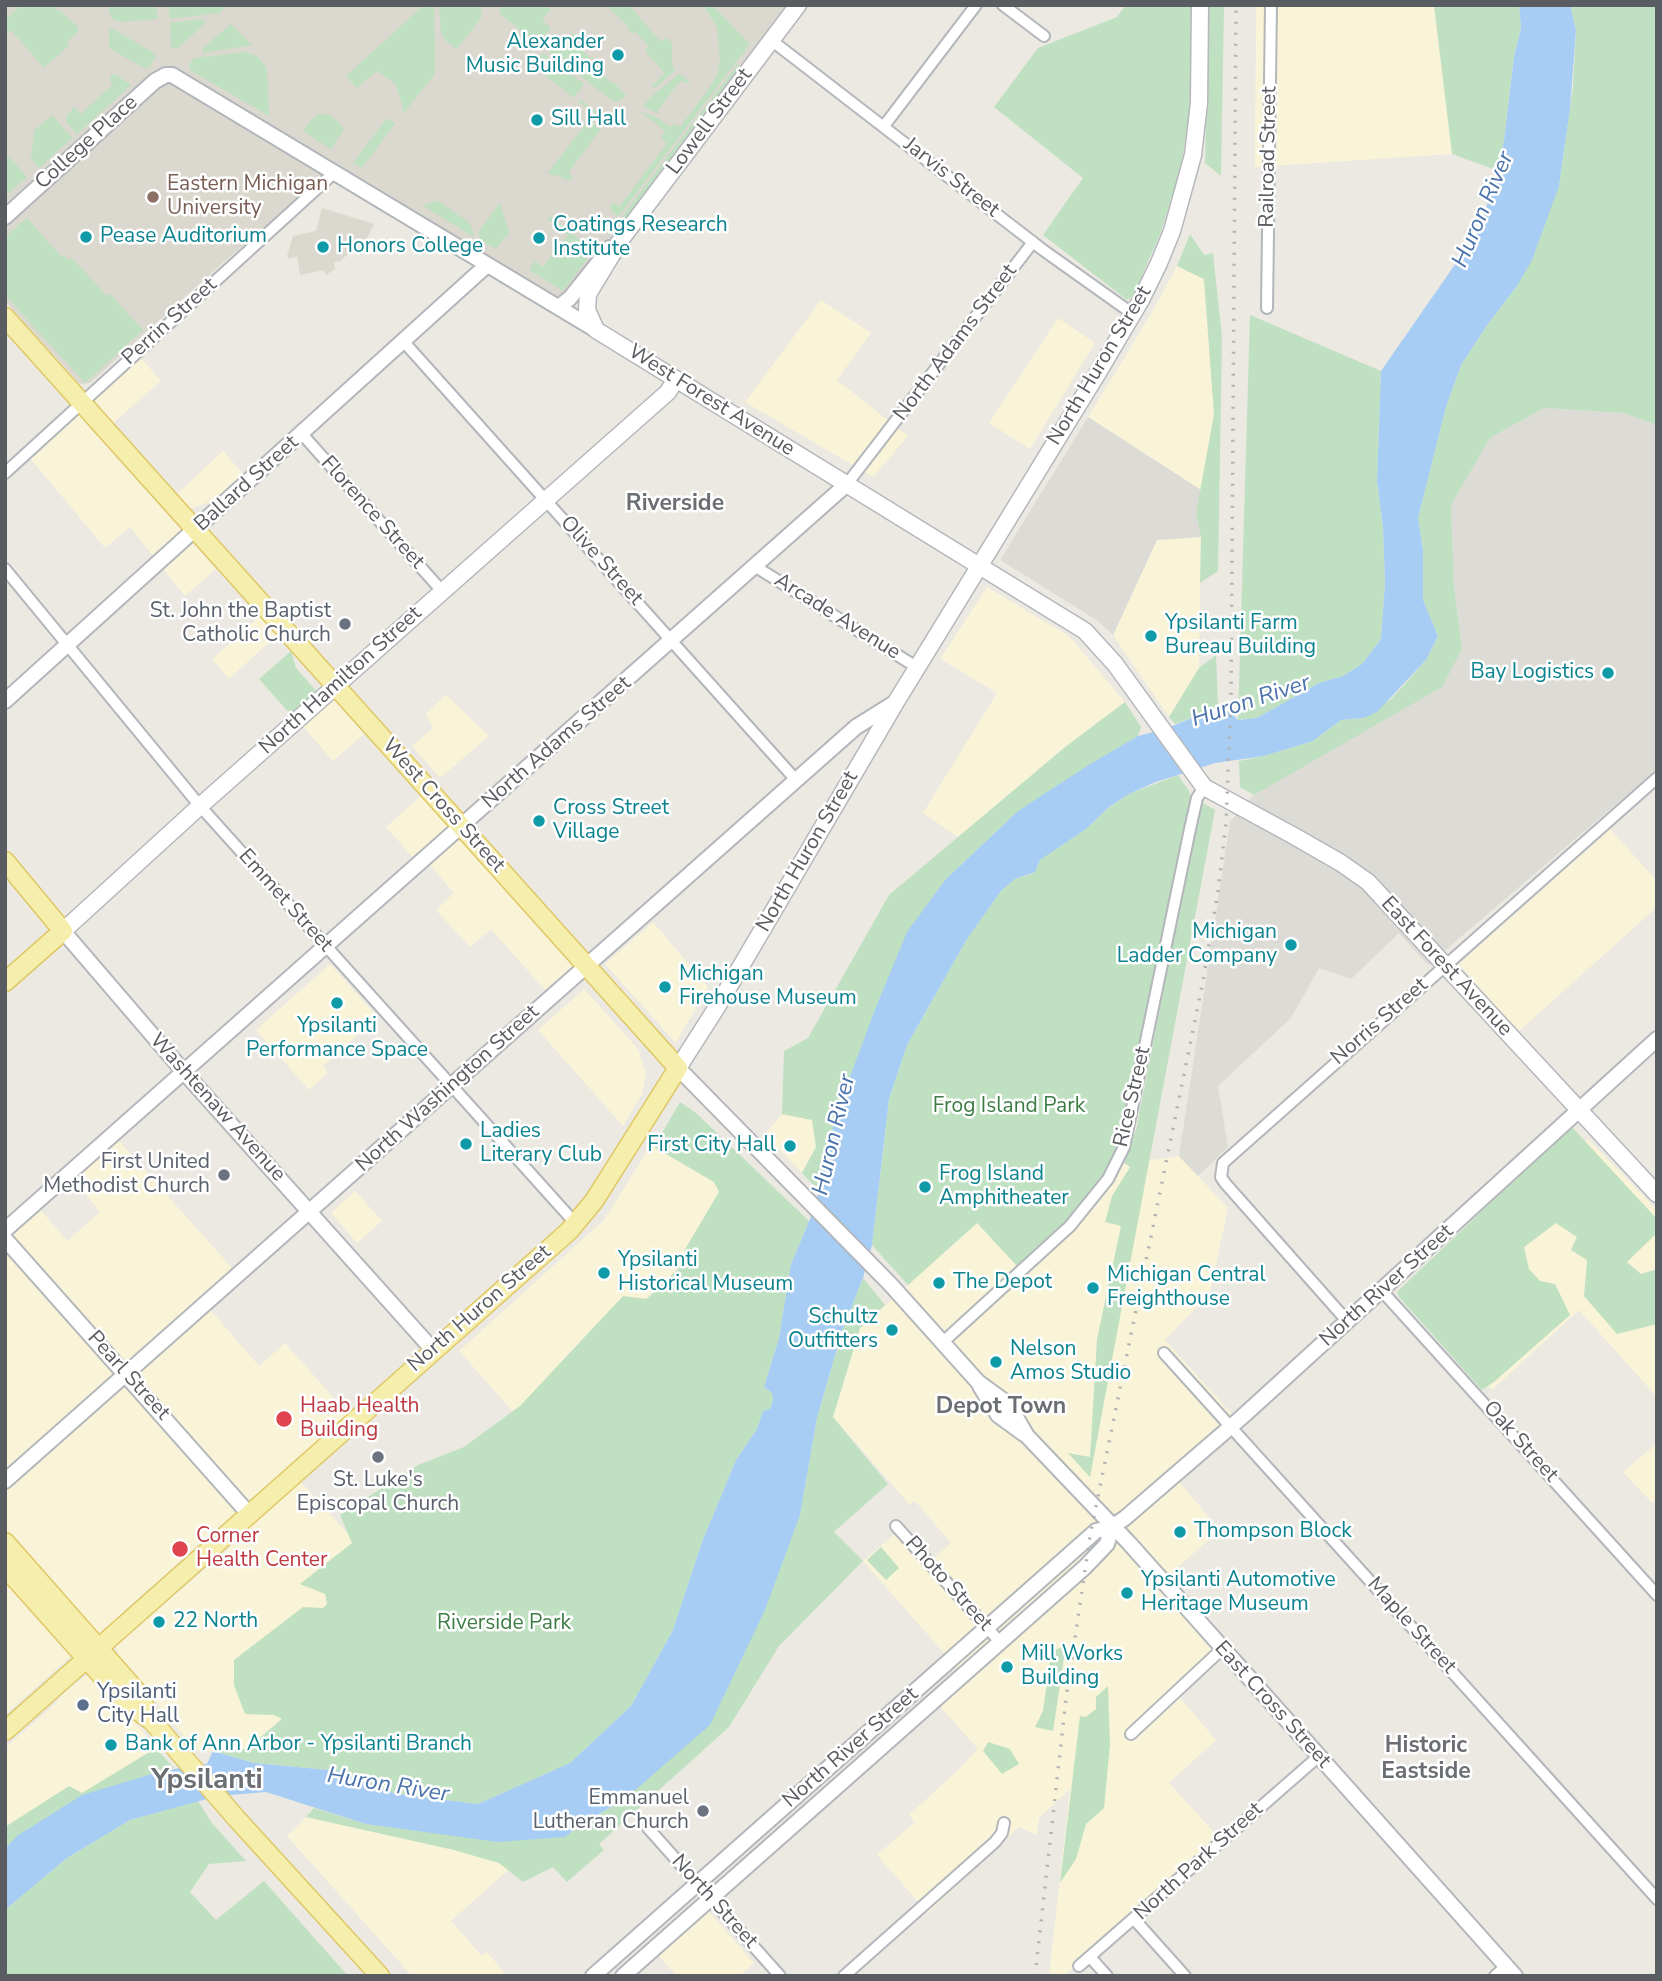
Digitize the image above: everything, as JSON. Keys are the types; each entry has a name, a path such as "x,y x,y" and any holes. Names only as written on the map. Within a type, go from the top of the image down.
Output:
{"main road":[{"name":"Lowell Street","path":"596,330 587,310 588,294 622,238 798,5"},
{"name":"North Huron Street","path":"5,1731 576,1224 607,1183 717,1007 895,702 1133,314 1159,263 1172,231 1193,155 1200,88 1200,5"},
{"name":"West Cross Street","path":"5,317 678,1068"},
{"name":"West Forest Avenue","path":"596,330 1085,631 1114,662 1203,785"},
{"name":"North Hamilton Street","path":"5,982 668,392 676,379"},
{"name":"East Forest Avenue","path":"1203,785 1270,822 1367,882 1657,1194"},
{"name":"Washtenaw Avenue","path":"5,861 63,931"},
{"path":"5,1542 92,1653"},
{"path":"5,1567 92,1653 138,1693 152,1721 177,1751 380,1976"}],"street":[{"path":"884,127 976,5"},
{"path":"1003,5 1044,36"},
{"name":"Railroad Street","path":"1267,308 1271,5"},
{"name":"Jarvis Street","path":"771,40 1033,242 1133,314"},
{"name":"West Forest Avenue","path":"172,75 596,330"},
{"name":"College Place","path":"5,217 149,86 162,77 172,75"},
{"name":"Perrin Street","path":"5,473 335,172"},
{"name":"Lowell Street","path":"559,307 570,298 607,251 622,238"},
{"name":"North Adams Street","path":"5,1230 757,567 847,484 1033,242"},
{"name":"Ballard Street","path":"5,701 487,265"},
{"name":"Olive Street","path":"404,342 796,780"},
{"name":"Florence Street","path":"302,434 442,591"},
{"name":"Arcade Avenue","path":"757,567 918,668"},
{"name":"Emmet Street","path":"5,569 200,806 576,1224"},
{"name":"North Washington Street","path":"5,1481 856,727 895,702"},
{"name":"Norris Street","path":"1348,1322 1225,1183 1221,1170 1223,1163 1657,778"},
{"name":"Rice Street","path":"943,1342 1070,1226 1108,1179 1124,1147 1190,829 1203,785"},
{"name":"Washtenaw Avenue","path":"63,931 184,1072 433,1350"},
{"name":"North River Street","path":"593,1976 1096,1531 1112,1527 1231,1426 1657,1039"},
{"name":"West Cross Street","path":"678,1068 891,1285"},
{"name":"Pearl Street","path":"5,1240 249,1514"},
{"name":"East Cross Street","path":"891,1285 978,1381 998,1415 1027,1436 1112,1527 1318,1756 1505,1972"},
{"name":"Oak Street","path":"1382,1290 1657,1595"},
{"name":"Maple Street","path":"1164,1353 1657,1899"},
{"name":"Photo Street","path":"896,1526 1000,1642"},
{"name":"North River Street","path":"623,1976 1092,1559 1107,1544 1112,1527"},
{"path":"1131,1734 1222,1649"},
{"name":"North Park Street","path":"1079,1966 1318,1756"},
{"path":"844,1976 995,1842 1002,1833 1004,1823"},
{"name":"North Street","path":"649,1828 780,1976"},
{"path":"1134,1919 1185,1976"},
{"path":"1090,1957 1107,1976"}],"shaded area":[{"name":"Eastern Michigan University","path":"5,5 790,5 628,220 616,232 572,294 564,301 463,243 338,165 218,267 90,383 80,384 5,301"},
{"path":"1256,5 1434,5 1452,154 1255,167"},
{"name":"Eastern Michigan University","path":"322,208 374,224 367,238 340,261 334,262 335,269 326,275 324,270 300,275 297,256 289,259 287,256 293,236 316,231"},
{"path":"1177,266 1204,279 1214,414 1201,490 1088,417"},
{"path":"821,300 871,333 837,380 908,436 873,477 745,402"},
{"path":"1058,318 1095,343 1030,449 989,423"},
{"path":"140,357 161,381 113,423 96,404 95,399"},
{"path":"1544,408 1623,413 1657,425 1657,769 1428,965 1399,933 1351,979 1319,968 1291,1018 1218,1086 1228,1147 1198,1176 1179,1156 1230,822 1254,795 1462,649 1454,587 1451,505 1490,438"},
{"path":"81,411 90,421 89,426 216,569 185,596 130,527 105,548 29,457 35,456"},
{"path":"1088,417 1201,490 1196,514 1201,537 1157,540 1113,635 1098,621 1000,560"},
{"path":"223,451 244,475 217,499 190,509 177,494"},
{"path":"1201,537 1199,668 1169,717 1113,635 1157,540"},
{"path":"987,587 1069,636 1125,702 1064,748 958,837 923,813 997,693 940,659"},
{"path":"260,616 277,635 229,679 212,659"},
{"path":"446,695 489,736 440,778 412,746 433,728 426,714"},
{"path":"333,698 364,734 333,761 302,725"},
{"path":"421,796 563,955 568,956 575,965 545,990 491,929 470,947 436,910 454,893 430,865 424,870 386,827"},
{"path":"1610,829 1657,881 1657,907 1518,1032 1459,964"},
{"path":"653,922 708,987 676,1043 605,964"},
{"path":"330,964 378,1017 323,1066 328,1073 309,1090 256,1030"},
{"path":"584,989 638,1049 646,1073 642,1094 623,1126 538,1030"},
{"path":"782,1114 812,1120 816,1147 802,1173 765,1134"},
{"path":"1588,1139 1657,1210 1657,1397 1579,1310 1492,1390 1409,1297"},
{"path":"118,1140 232,1268 200,1298 259,1366 285,1343 349,1415 227,1524 222,1524 124,1611 119,1621 100,1635 80,1617 77,1609 10,1533 5,1531 5,1243 40,1209 67,1241 100,1212 73,1179"},
{"path":"651,1145 714,1182 719,1192 685,1250 691,1257 517,1416 459,1351 604,1220"},
{"name":"Depot Town","path":"1179,1156 1228,1208 1210,1293 1165,1340 1238,1421 1175,1477 1220,1530 1162,1581 1222,1649 1176,1693 1216,1740 1169,1783 1222,1841 1064,1976 1049,1976 1070,1789 1039,1818 1037,1835 1019,1827 928,1913 877,1855 915,1822 909,1815 978,1749 938,1704 966,1678 863,1561 903,1527 932,1560 951,1543 915,1501 910,1505 833,1417 860,1328 977,1223 1110,1166"},
{"path":"355,1191 382,1221 357,1243 331,1213"},
{"path":"1657,1443 1657,1499 1652,1503 1623,1472"},
{"path":"301,1482 371,1559 333,1598 312,1692 247,1749 201,1752 195,1750 118,1655 115,1643 136,1629 235,1543 238,1534 265,1509"},
{"path":"5,1581 73,1654 5,1715"},
{"path":"88,1676 104,1686 174,1768 18,1836 5,1849 5,1748 63,1694"},
{"path":"306,1817 454,1850 499,1863 508,1870 451,1921 482,1956 487,1952 507,1976 412,1976 287,1836"},
{"path":"707,1909 754,1963 740,1976 677,1976 656,1953"}],"green space":[{"path":"21,5 54,5 56,10 60,10 78,27 78,32 67,42 68,46 44,68 11,30 5,36 5,20"},
{"path":"107,5 156,5 158,19 121,22 112,19"},
{"path":"168,5 226,5 220,13 170,19"},
{"path":"424,5 434,5 435,74 403,114 395,83 377,71 357,88 346,76"},
{"path":"439,5 482,5 481,18 457,49 446,41 441,33"},
{"path":"499,5 546,5 551,10 542,19 551,29 539,41 533,40 501,15"},
{"path":"629,5 661,42 667,37 672,44 675,71 655,88 651,86 664,72 645,51 648,46 636,32 631,34 627,25 608,7"},
{"path":"703,5 712,5 750,44 618,217 610,206 613,203 620,206 667,143 661,138 665,131 640,111 658,118 670,127 675,124 680,127 717,74 720,59 717,27"},
{"path":"1126,5 1192,5 1190,109 1181,168 1161,232 1133,296 1127,300 1043,235 1083,178 994,107 1038,48 1117,17"},
{"path":"1209,5 1224,5 1221,176 1205,163"},
{"path":"1434,5 1519,5 1521,28 1514,56 1504,141 1496,170 1452,154"},
{"path":"1570,5 1657,5 1657,425 1623,413 1544,408 1490,438 1451,505 1454,587 1462,649 1442,687 1254,795 1240,787 1239,761 1313,741 1341,720 1364,718 1390,700 1406,683 1426,660 1438,636 1423,600 1423,550 1418,518 1446,407 1461,365 1517,286 1559,186 1573,87 1576,30"},
{"path":"201,19 205,21 204,24 177,49 171,48 170,23"},
{"path":"231,24 252,45 203,53 203,48"},
{"path":"112,28 155,54 156,58 148,68 109,48 109,29"},
{"path":"572,33 578,40 576,43 610,82 626,95 620,101 613,101 543,47 556,34 562,42"},
{"path":"245,52 257,56 267,68 269,116 190,70 189,65 194,58"},
{"path":"543,53 584,84 574,98 533,66"},
{"path":"738,64 741,67 627,219 621,218"},
{"path":"115,74 131,85 77,134 66,121 66,117 74,107 81,114 112,85 110,76"},
{"path":"679,74 689,81 689,84 680,81 657,111 662,115 643,106 653,95"},
{"path":"580,99 596,111 593,124 598,128 609,118 613,118 615,123 612,125 606,122 569,172 573,179 569,181 547,174 594,113 578,101"},
{"path":"318,114 333,117 344,129 331,149 303,131"},
{"path":"52,115 72,138 39,168 31,159 34,131"},
{"path":"387,118 395,124 362,168 353,163"},
{"path":"5,152 27,177 5,196"},
{"path":"438,201 470,223 474,235 422,205"},
{"path":"500,203 509,233 496,249 481,241 478,232"},
{"path":"549,216 594,250 563,291 529,270 535,261 543,267 568,235 547,218"},
{"path":"27,218 61,256 64,255 68,260 72,258 143,330 85,383 5,295 5,237"},
{"path":"1190,234 1204,255 1213,253 1222,337 1218,571 1200,583 1201,537 1196,514 1214,414 1204,279 1177,266"},
{"path":"1250,315 1381,371 1377,481 1383,527 1385,583 1381,639 1362,664 1343,676 1319,683 1257,718 1238,720"},
{"path":"291,651 296,668 319,694 291,715 259,679"},
{"path":"1216,655 1218,704 1211,713 1175,724 1169,717 1199,668"},
{"path":"1125,702 1141,727 1138,736 1018,811 946,879 836,1114 819,1191 802,1173 816,1147 812,1120 782,1114 784,1051 808,1038 889,895 1064,748"},
{"name":"Frog Island Park","path":"1178,775 1191,799 1121,1137 1110,1166 1074,1213 1017,1266 977,1223 908,1285 872,1245 889,1099 907,1045 967,939 1001,891 1015,879 1031,874 1040,860 1086,829 1109,807 1129,794"},
{"path":"1200,804 1215,810 1090,1477 1068,1453 1090,1457 1097,1339 1121,1226 1105,1222 1112,1196 1130,1167 1124,1163 1136,1130"},
{"name":"Riverside Park","path":"680,1102 696,1113 809,1221 791,1264 779,1338 764,1387 772,1393 770,1409 763,1412 757,1429 736,1460 702,1542 673,1630 631,1706 570,1763 478,1804 396,1794 339,1771 254,1763 213,1751 247,1749 282,1719 274,1715 245,1714 234,1685 234,1660 303,1607 323,1608 327,1604 325,1594 300,1584 352,1543 340,1515 418,1465 464,1447 520,1406 623,1296 647,1299 690,1257 684,1251 719,1192 714,1182 654,1147"},
{"path":"1571,1126 1657,1219 1657,1233 1627,1262 1641,1274 1657,1269 1657,1324 1617,1334 1584,1296 1587,1260 1571,1250 1577,1237 1556,1223 1524,1247 1529,1269 1540,1281 1555,1284 1570,1315 1482,1390 1397,1292"},
{"path":"863,1278 885,1305 860,1328 833,1417 888,1484 834,1532 863,1561 779,1646 729,1727 599,1844 604,1850 567,1882 553,1867 523,1882 499,1863 454,1850 306,1817 314,1808 366,1824 565,1837 581,1824 625,1799 800,1515 817,1418 842,1331"},
{"path":"881,1547 899,1568 886,1580 867,1560"},
{"path":"1066,1645 1053,1731 1035,1727 1043,1711 1053,1651"},
{"path":"1108,1686 1110,1745 1104,1808 1086,1824 1076,1859 1060,1883 1080,1716 1086,1717 1096,1709 1096,1697"},
{"path":"988,1742 1010,1749 1019,1764 1002,1774 983,1751"},
{"path":"156,1748 174,1768 162,1771 5,1849 5,1827 69,1786 82,1793"},
{"path":"198,1801 212,1823 246,1861 209,1864 190,1892 216,1920 264,1881 348,1976 5,1976 5,1910 67,1858 130,1820"}],"water":[{"name":"Huron River","path":"1519,5 1570,5 1576,30 1570,109 1559,186 1532,260 1517,286 1461,365 1446,407 1418,518 1423,550 1423,600 1438,636 1426,660 1377,712 1364,718 1341,720 1313,741 1264,756 1215,763 1156,782 1129,794 1109,807 1086,829 1040,860 1035,872 1015,879 1001,891 967,939 907,1045 889,1099 872,1245 863,1278 842,1331 817,1418 800,1515 765,1610 710,1725 625,1799 581,1824 565,1837 498,1842 366,1824 266,1792 218,1796 130,1820 67,1858 5,1910 5,1849 17,1836 82,1795 162,1771 207,1764 213,1751 254,1763 339,1771 396,1794 478,1804 570,1763 631,1706 673,1630 702,1542 736,1460 757,1429 763,1411 770,1409 772,1393 764,1387 779,1338 791,1264 815,1207 836,1114 907,932 946,879 1018,811 1087,766 1138,736 1165,729 1201,714 1230,711 1238,720 1257,718 1319,683 1343,676 1362,664 1381,639 1385,583 1383,527 1377,481 1381,371 1481,227 1504,141 1514,56 1521,28"}],"railway":[{"path":"1035,1976 1066,1699 1090,1536 1203,981 1226,823 1231,699 1236,5"}],"place":[{"name":"Alexander Music Building","path":"618,55"},
{"name":"Sill Hall","path":"537,120"},
{"name":"Eastern Michigan University","path":"153,197"},
{"name":"Pease Auditorium","path":"86,237"},
{"name":"Coatings Research Institute","path":"539,238"},
{"name":"Honors College","path":"323,247"},
{"name":"St. John the Baptist Catholic Church","path":"345,624"},
{"name":"Ypsilanti Farm Bureau Building","path":"1151,636"},
{"name":"Bay Logistics","path":"1608,673"},
{"name":"Cross Street Village","path":"539,821"},
{"name":"Michigan Ladder Company","path":"1291,945"},
{"name":"Michigan Firehouse Museum","path":"665,987"},
{"name":"Ypsilanti Performance Space","path":"337,1003"},
{"name":"Ladies Literary Club","path":"466,1144"},
{"name":"First City Hall","path":"790,1146"},
{"name":"First United Methodist Church","path":"224,1175"},
{"name":"Frog Island Amphitheater","path":"925,1187"},
{"name":"Ypsilanti Historical Museum","path":"604,1273"},
{"name":"The Depot","path":"939,1283"},
{"name":"Michigan Central Freighthouse","path":"1093,1288"},
{"name":"Schultz Outfitters","path":"892,1330"},
{"name":"Nelson Amos Studio","path":"996,1362"},
{"name":"Haab Health Building","path":"284,1419"},
{"name":"St. Luke's Episcopal Church","path":"378,1457"},
{"name":"Thompson Block","path":"1180,1532"},
{"name":"Corner Health Center","path":"180,1549"},
{"name":"Ypsilanti Automotive Heritage Museum","path":"1127,1593"},
{"name":"22 North","path":"159,1622"},
{"name":"Mill Works Building","path":"1007,1667"},
{"name":"Ypsilanti City Hall","path":"83,1705"},
{"name":"Bank of Ann Arbor - Ypsilanti Branch","path":"111,1745"},
{"name":"Emmanuel Lutheran Church","path":"703,1811"}],"district":[{"name":"Riverside","path":"675,504"},
{"name":"Depot Town","path":"1001,1407"},
{"name":"Historic Eastside","path":"1426,1759"},
{"name":"Ypsilanti","path":"207,1781"}]}
